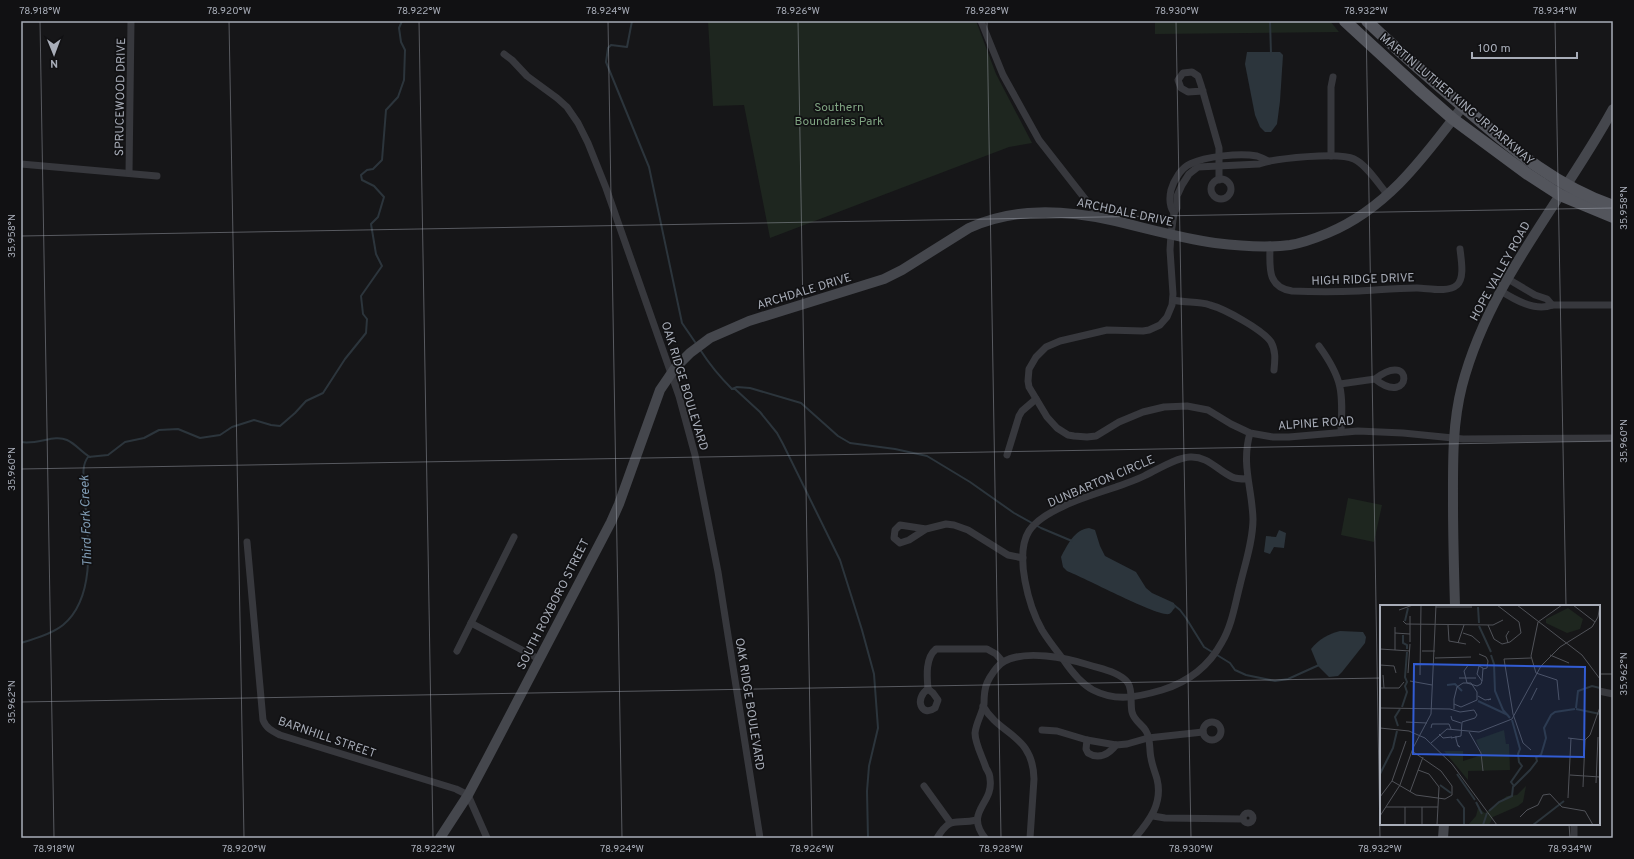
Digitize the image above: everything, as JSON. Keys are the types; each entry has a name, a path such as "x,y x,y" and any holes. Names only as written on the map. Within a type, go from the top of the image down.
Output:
{"main road":[{"name":"MARTIN LUTHER KING JR PARKWAY","path":"1345,21 1453,119 1526,173 1563,190 1613,217"},
{"name":"MARTIN LUTHER KING JR PARKWAY","path":"1367,21 1463,106 1563,190 1613,206"}],"street":[{"name":"SPRUCEWOOD DRIVE","path":"129,173 131,21"},
{"path":"981,21 1003,75 1039,140 1100,218"},
{"name":"OAK RIDGE BOULEVARD","path":"504,54 527,76 567,107 578,123 588,143 642,288 688,426 701,483 718,572 760,838"},
{"path":"1331,156 1331,87 1333,78"},
{"path":"1203,91 1219,148 1219,180"},
{"name":"ARCHDALE DRIVE","path":"671,374 696,348 721,332 756,319 884,279 981,222 1006,215 1044,212 1079,214 1216,243 1290,245 1312,239 1337,229 1364,214 1388,195 1409,174 1463,106"},
{"name":"HOPE VALLEY ROAD","path":"1455,605 1453,473 1454,438 1457,411 1468,368 1479,336 1508,278 1599,134 1613,108"},
{"path":"1174,213 1169,206 1173,184 1178,174 1189,164 1208,157 1257,156 1268,161"},
{"name":"ALPINE ROAD","path":"1388,195 1363,166 1355,159 1345,156 1311,156 1268,161 1259,164 1198,167 1188,174 1177,196 1178,208 1174,213 1170,250 1173,300 1171,311 1160,325 1155,328 1143,331 1107,330 1060,341 1046,347 1036,357 1029,369 1028,381 1036,399 1047,417 1057,428 1068,435 1080,437 1101,434 1120,422 1143,412 1176,406 1194,407 1208,410 1230,424 1250,432 1281,438 1341,432 1381,431 1485,440 1613,438"},
{"path":"21,164 157,176"},
{"name":"HIGH RIDGE DRIVE","path":"1270,245 1270,273 1272,280 1283,290 1292,291 1358,291 1412,288 1446,289 1457,285 1460,280 1460,249"},
{"path":"1508,278 1535,295 1546,299 1552,305"},
{"path":"1501,291 1528,304 1544,308 1552,305 1613,305"},
{"path":"1173,300 1209,304 1264,334 1271,342 1274,349 1274,370"},
{"path":"1319,346 1331,362 1340,384 1342,396 1341,432"},
{"name":"SOUTH ROXBORO STREET","path":"440,838 468,795 619,504 656,401 671,374"},
{"path":"1340,384 1375,379"},
{"path":"1007,455 1022,410 1036,399"},
{"name":"DUNBARTON CIRCLE","path":"1247,479 1231,477 1215,465 1198,457 1183,458 1143,477 1066,506 1047,516 1034,526 1028,534 1023,550 1024,571 1029,599 1039,624 1080,681 1094,691 1114,698 1131,698 1165,689 1187,680 1208,661 1222,642 1232,615 1252,532 1252,511 1247,479 1246,454 1250,432"},
{"path":"926,529 946,524 961,527 1008,555 1023,558"},
{"path":"457,651 514,537"},
{"name":"BARNHILL STREET","path":"246,542 263,720 265,724 273,732 280,735 456,789 468,795"},
{"path":"471,623 539,659"},
{"path":"928,689 928,665 932,652 936,649 987,649 996,654 1003,662"},
{"path":"986,838 981,833 977,820 985,801 990,779 975,734 984,706 986,684 1003,662 1022,656 1033,655 1083,663 1110,671 1128,683 1131,692 1132,712 1135,720 1146,731 1151,761 1158,787 1157,801 1153,816 1135,838"},
{"path":"1600,691 1613,694"},
{"path":"984,706 992,719 1018,739 1029,755 1034,771 1030,838"},
{"path":"1042,730 1057,731 1087,740 1116,745 1127,744 1148,738 1203,732"},
{"path":"1087,740 1086,749 1088,753 1096,756 1109,753 1116,745"},
{"path":"924,786 950,822"},
{"path":"468,795 487,838"},
{"path":"1153,816 1165,818 1243,819"},
{"path":"937,838 943,828 950,822 977,820"},
{"path":"1443,838 1444,825"},
{"path":"1574,825 1574,838"}],"green space":[{"name":"Southern Boundaries Park","path":"708,21 976,21 996,74 1032,143 1009,147 770,238 744,105 713,106"},
{"path":"1155,21 1330,21 1339,32 1155,34"},
{"path":"1348,498 1382,505 1374,542 1341,535"}],"shaded area":[{"path":"1247,52 1280,52 1283,55 1277,124 1271,132 1265,132 1260,127 1255,115 1245,64"},
{"path":"1089,528 1095,530 1105,556 1136,572 1146,588 1152,593 1174,603 1175,608 1171,613 1162,613 1136,603 1067,571 1063,567 1061,557 1072,538 1084,529"},
{"path":"1279,530 1286,533 1284,548 1274,547 1270,554 1264,552 1266,536 1276,537"},
{"path":"1340,631 1363,632 1366,637 1365,643 1338,676 1329,677 1318,666 1311,649 1324,637"}],"waterway":[{"name":"Third Fork Creek","path":"21,643 48,634 63,625 74,612 82,597 88,561 83,473 84,465 88,457 108,455 125,442 144,438 159,430 178,429 200,438 220,435 232,427 254,420 280,426 306,401 323,393 345,359 366,333 367,319 363,314 361,296 382,266 376,254 371,224 378,217 384,197 374,186 362,180 361,175 367,170 373,169 382,160 386,110 398,97 404,80 405,50 401,42 399,28 402,21"},
{"path":"632,21 627,47 611,45 608,48 606,62 649,167 682,323 695,342"},
{"path":"1270,21 1271,54"},
{"path":"701,351 723,380 760,412 777,433 840,560 874,674 878,728 869,766 867,791 868,838"},
{"path":"732,389 737,387 750,388 801,403 838,436 850,443 895,449 927,456 970,482 1014,513 1041,528 1072,541"},
{"path":"21,442 27,443 62,438 76,446 90,457"},
{"path":"1174,605 1186,618 1204,647 1230,663 1235,670 1246,675 1275,681 1288,679 1319,665"}]}
